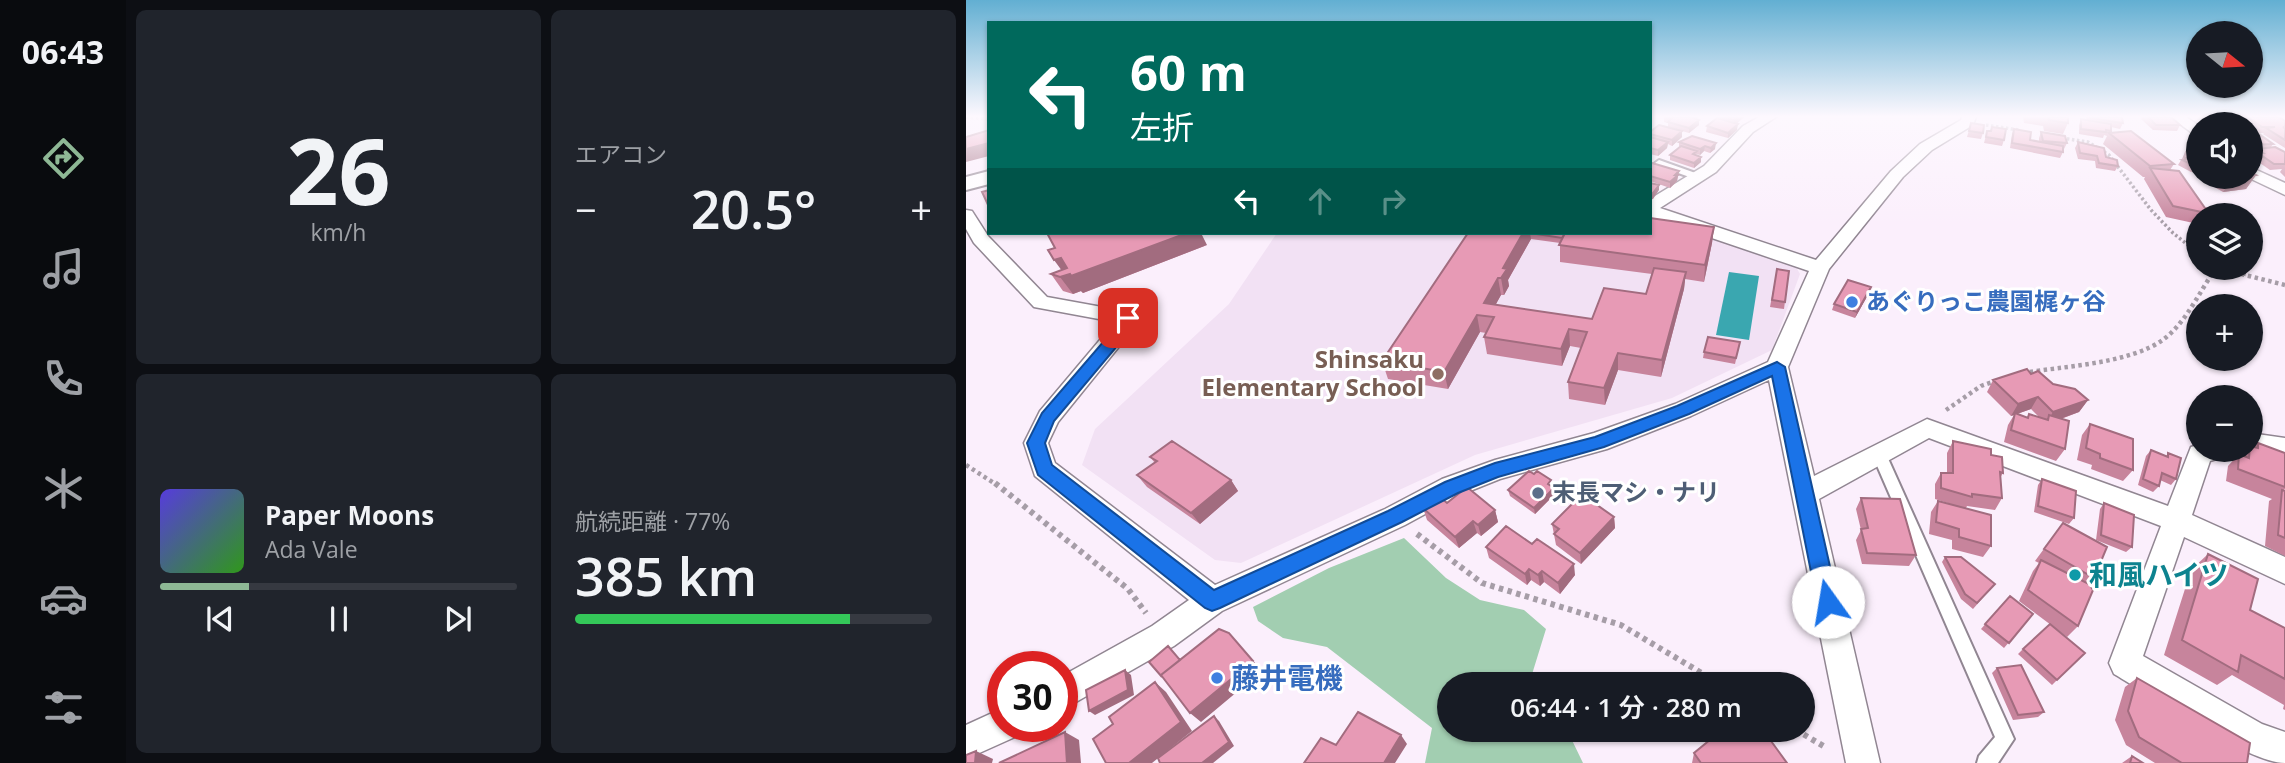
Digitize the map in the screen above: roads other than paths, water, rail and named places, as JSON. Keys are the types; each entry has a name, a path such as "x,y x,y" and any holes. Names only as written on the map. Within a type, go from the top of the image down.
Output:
{"street":[{"path":"1652,208 1710,169 1719,153"},
{"path":"1863,763 1777,367 1820,268 1897,174 1920,153"},
{"path":"966,184 987,178"},
{"path":"2263,179 2285,190"},
{"path":"1652,210 1820,268"},
{"path":"966,215 981,239 1041,302 1128,318 1124,328 1048,417 1036,443 1044,470 1212,601"},
{"path":"1078,685 1163,636 1212,601 1395,517 1451,487 1484,474 1598,443 1683,410 1777,367"},
{"path":"1804,494 1927,428 2176,520 2285,571"},
{"path":"2263,444 2285,448"},
{"path":"2197,462 2125,663 2254,738 2285,749"},
{"path":"966,742 987,732"}],"lane":[{"path":"1659,163 1698,177"},
{"path":"1879,454 2005,739 1986,763"}],"water":[{"path":"1729,272 1759,276 1749,340 1716,335"}],"place":[{"name":"あぐりっこ農園梶ヶ谷","path":"1852,302"},
{"name":"Shinsaku Elementary School","path":"1438,374"},
{"name":"末長マシ・ナリ","path":"1538,493"},
{"name":"和風ハイツ","path":"2075,575"},
{"name":"藤井電機","path":"1217,678"}]}
